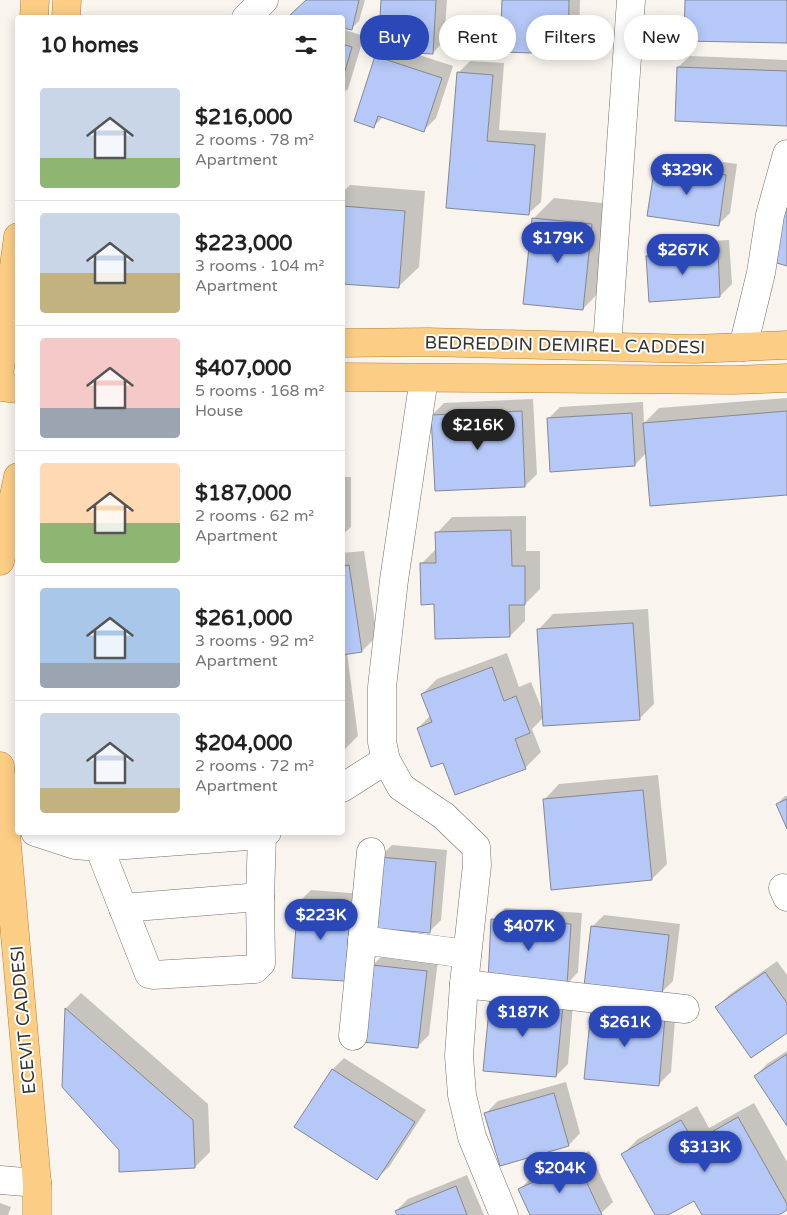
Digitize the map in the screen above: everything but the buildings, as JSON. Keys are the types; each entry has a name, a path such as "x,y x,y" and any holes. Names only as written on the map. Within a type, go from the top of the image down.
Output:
{"main road":[{"path":"34,15 35,0"},
{"path":"66,15 67,0"},
{"path":"0,368 15,258"},
{"name":"BEDREDDIN DEMIREL CADDESI","path":"345,342 428,342 694,349 787,344"},
{"name":"BEDREDDIN DEMIREL CADDESI","path":"345,377 734,380 787,378"},
{"path":"0,387 15,389"},
{"path":"0,562 15,491"},
{"name":"ECEVIT CADDESI","path":"0,766 11,824 8,945 36,1183 37,1215"}],"street":[{"path":"249,15 264,0"},
{"path":"607,346 631,0"},
{"path":"743,347 761,273 770,215 787,154"},
{"path":"424,378 394,580 382,686 382,742 386,760 401,787 444,816 476,846 477,865 464,984 459,1056 462,1095 472,1137 504,1215"},
{"path":"345,786 386,760"},
{"path":"44,835 75,845 100,847 252,835"},
{"path":"100,847 149,974 255,969 261,963 260,897 265,835"},
{"path":"353,1036 371,852"},
{"path":"123,908 260,897"},
{"path":"362,940 467,954"},
{"path":"464,984 685,1009"},
{"path":"0,1180 36,1183"}]}
